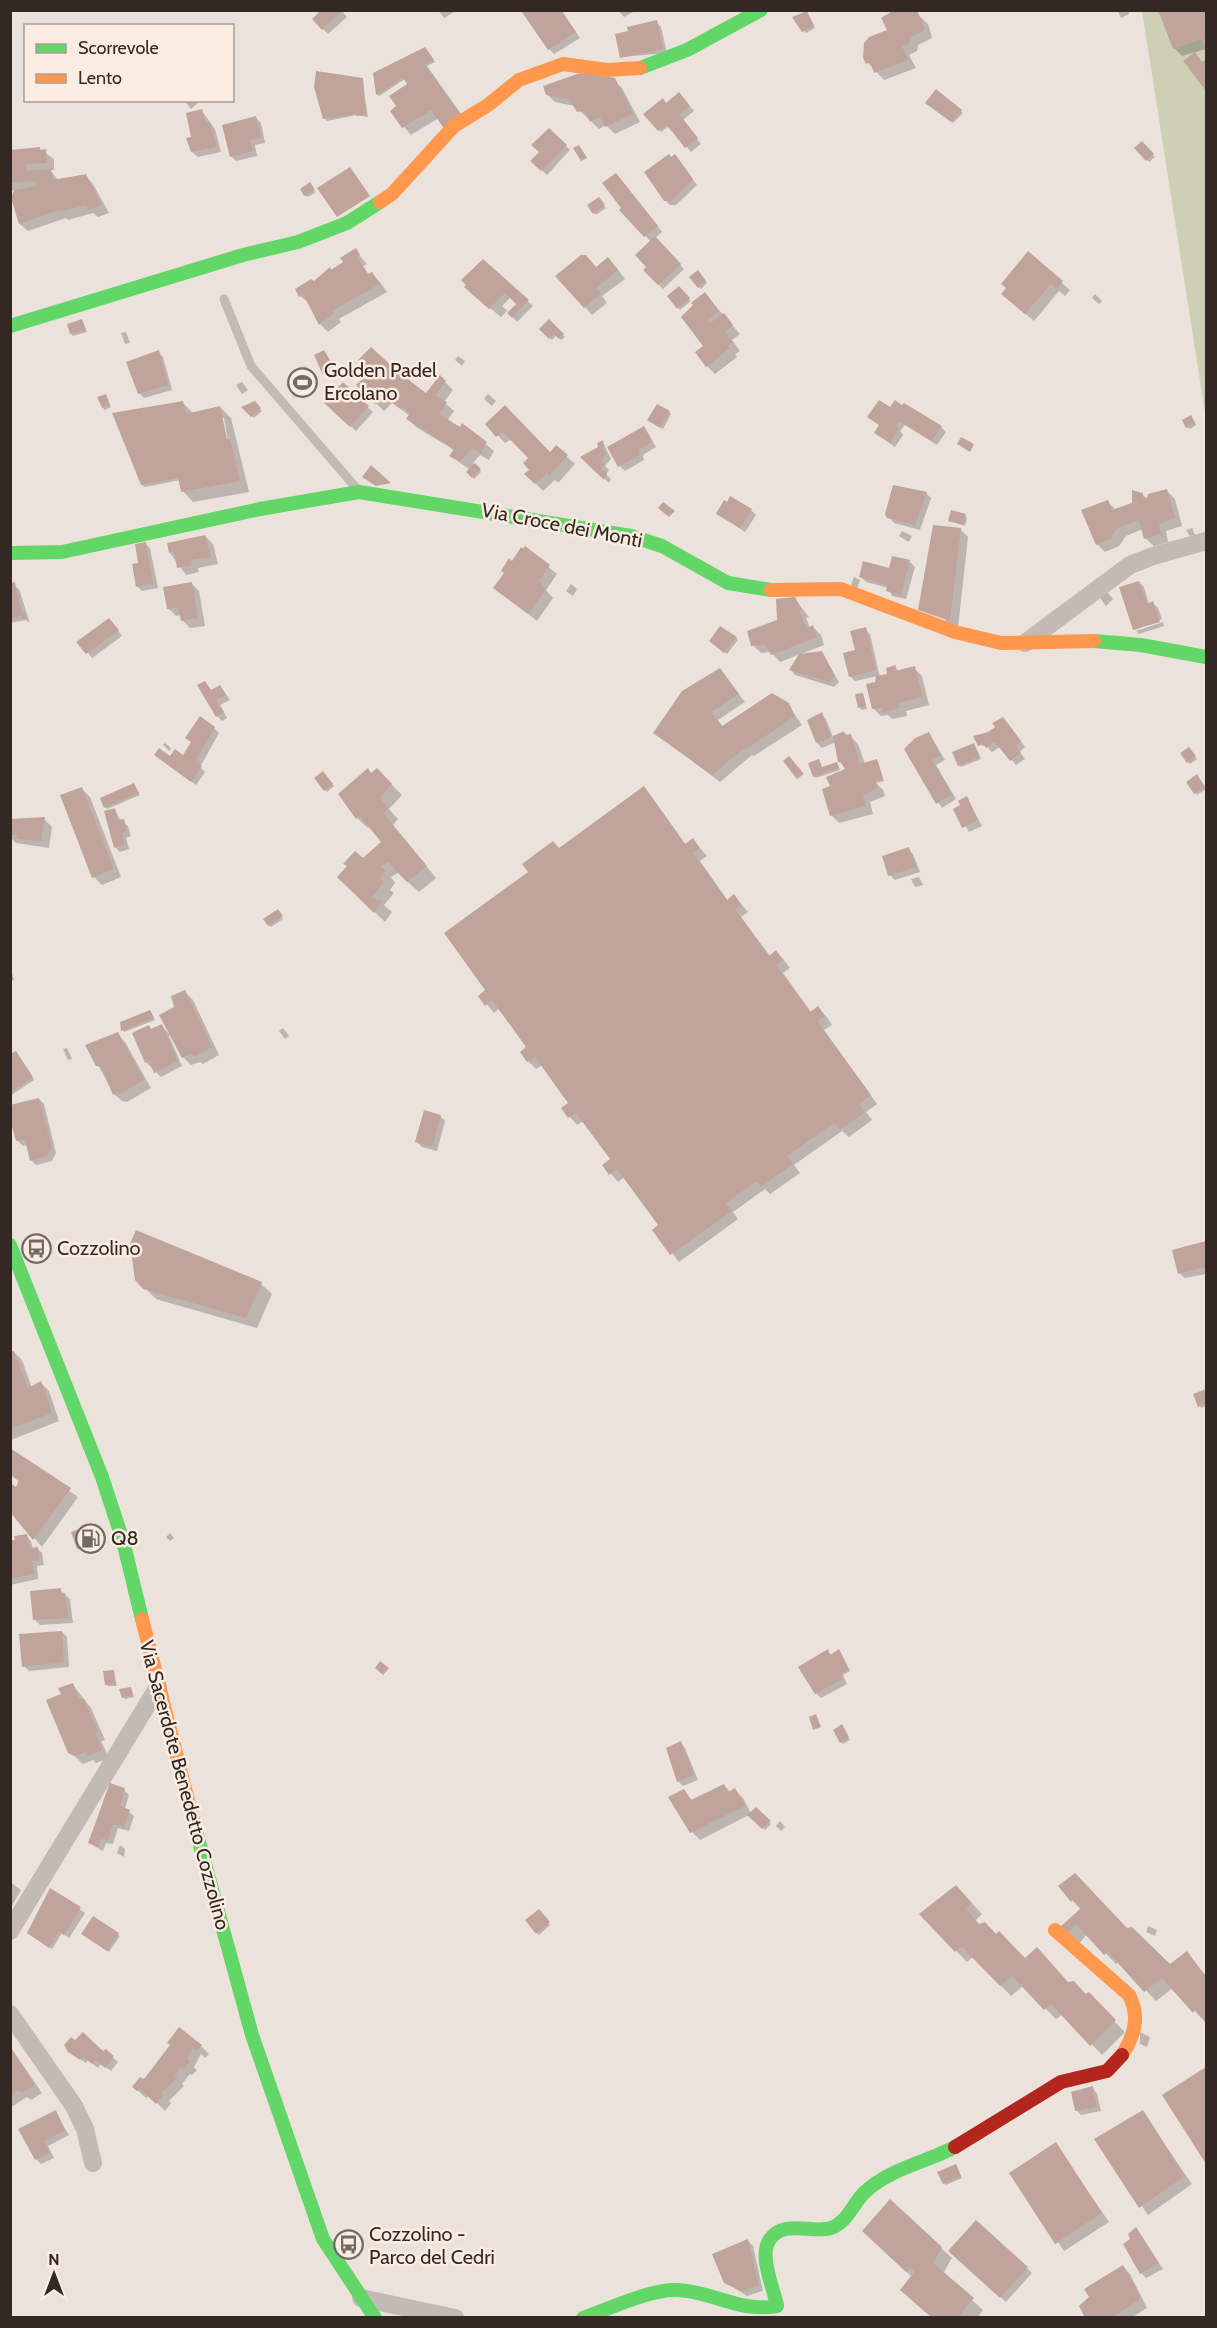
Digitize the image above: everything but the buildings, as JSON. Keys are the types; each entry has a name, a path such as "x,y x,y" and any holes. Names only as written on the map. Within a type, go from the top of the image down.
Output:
{"street":[{"path":"10,326 243,255 298,242 347,223 392,194 454,126 488,105 519,80 563,64 607,70 641,68 687,50 746,16 761,10"},
{"name":"Via Croce dei Monti","path":"10,553 62,552 260,509 360,492 631,536 662,546 728,583 765,590 841,590 955,632 1000,643 1100,641 1152,646 1206,657"},
{"path":"1025,643 1130,565 1206,541"},
{"name":"Via Sacerdote Benedetto Cozzolino","path":"10,1245 102,1477 123,1541 158,1687 252,2035 281,2123 323,2239 375,2318"},
{"path":"10,1931 158,1687"},
{"path":"583,2318 675,2289 743,2308 773,2313 777,2306 776,2288 766,2256 768,2241 779,2230 797,2227 831,2228 844,2219 862,2194 873,2185 950,2150 1061,2081 1106,2072 1113,2066 1134,2031 1137,2019 1134,2004 1129,1995 1055,1930"},
{"path":"10,2014 74,2106 85,2129 93,2163"},
{"path":"361,2298 455,2318"}],"lane":[{"path":"224,299 251,366 360,492"}],"green space":[{"path":"1142,11 1206,11 1206,419"},
{"name":"Golden Padel Ercolano","path":"306,365 317,384 294,398 286,384 292,380 290,376"}],"traffic: fast":[{"path":"640,68 687,50 761,10"},
{"path":"10,326 243,255 298,242 347,223 380,202"},
{"path":"10,553 62,552 260,509 359,492 631,536 662,546 728,583 771,590"},
{"path":"1094,641 1141,645 1206,657"},
{"path":"10,1245 102,1477 123,1541 142,1619"},
{"path":"193,1820 252,2035 323,2239 375,2318"},
{"path":"583,2318 642,2296 677,2290 690,2291 751,2307 777,2306 766,2263 767,2246 776,2233 790,2228 831,2228 842,2221 865,2192 885,2177 955,2147"}],"traffic: slow":[{"path":"380,202 392,194 454,126 488,105 519,80 563,64 607,70 640,68"},
{"path":"771,590 841,589 955,632 1001,643 1094,641"},
{"path":"142,1619 193,1820"},
{"path":"1055,1930 1129,1995 1135,2018 1133,2033 1122,2055"}],"traffic: jam":[{"path":"955,2147 1061,2082 1107,2071 1122,2055"}],"place":[{"name":"Golden Padel Ercolano","path":"303,382"},
{"name":"Cozzolino","path":"36,1248"},
{"name":"Q8","path":"90,1538"},
{"name":"Cozzolino - Parco del Cedri","path":"348,2245"}]}
